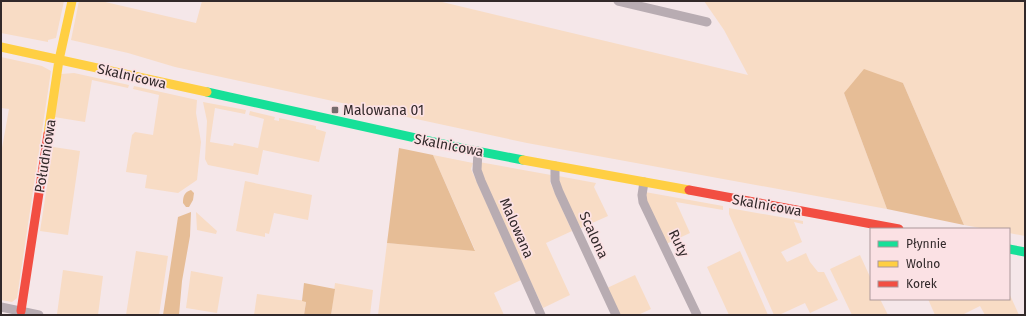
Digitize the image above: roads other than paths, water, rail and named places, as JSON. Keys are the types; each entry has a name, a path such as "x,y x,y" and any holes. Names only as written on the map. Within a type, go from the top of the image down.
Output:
{"street":[{"name":"Południowa","path":"21,311 59,60 72,1"},
{"path":"618,1 707,22"},
{"name":"Skalnicowa","path":"1,47 325,119 478,151 894,228"},
{"name":"Malowana","path":"478,151 477,170 481,181 541,315"},
{"name":"Scalona","path":"555,166 555,181 559,192 616,315"},
{"name":"Ruty","path":"644,182 642,196 643,202 697,315"},
{"path":"1010,249 1025,252"},
{"path":"1,306 39,315"}],"place":[{"name":"Malowana 01","path":"335,110"}]}
